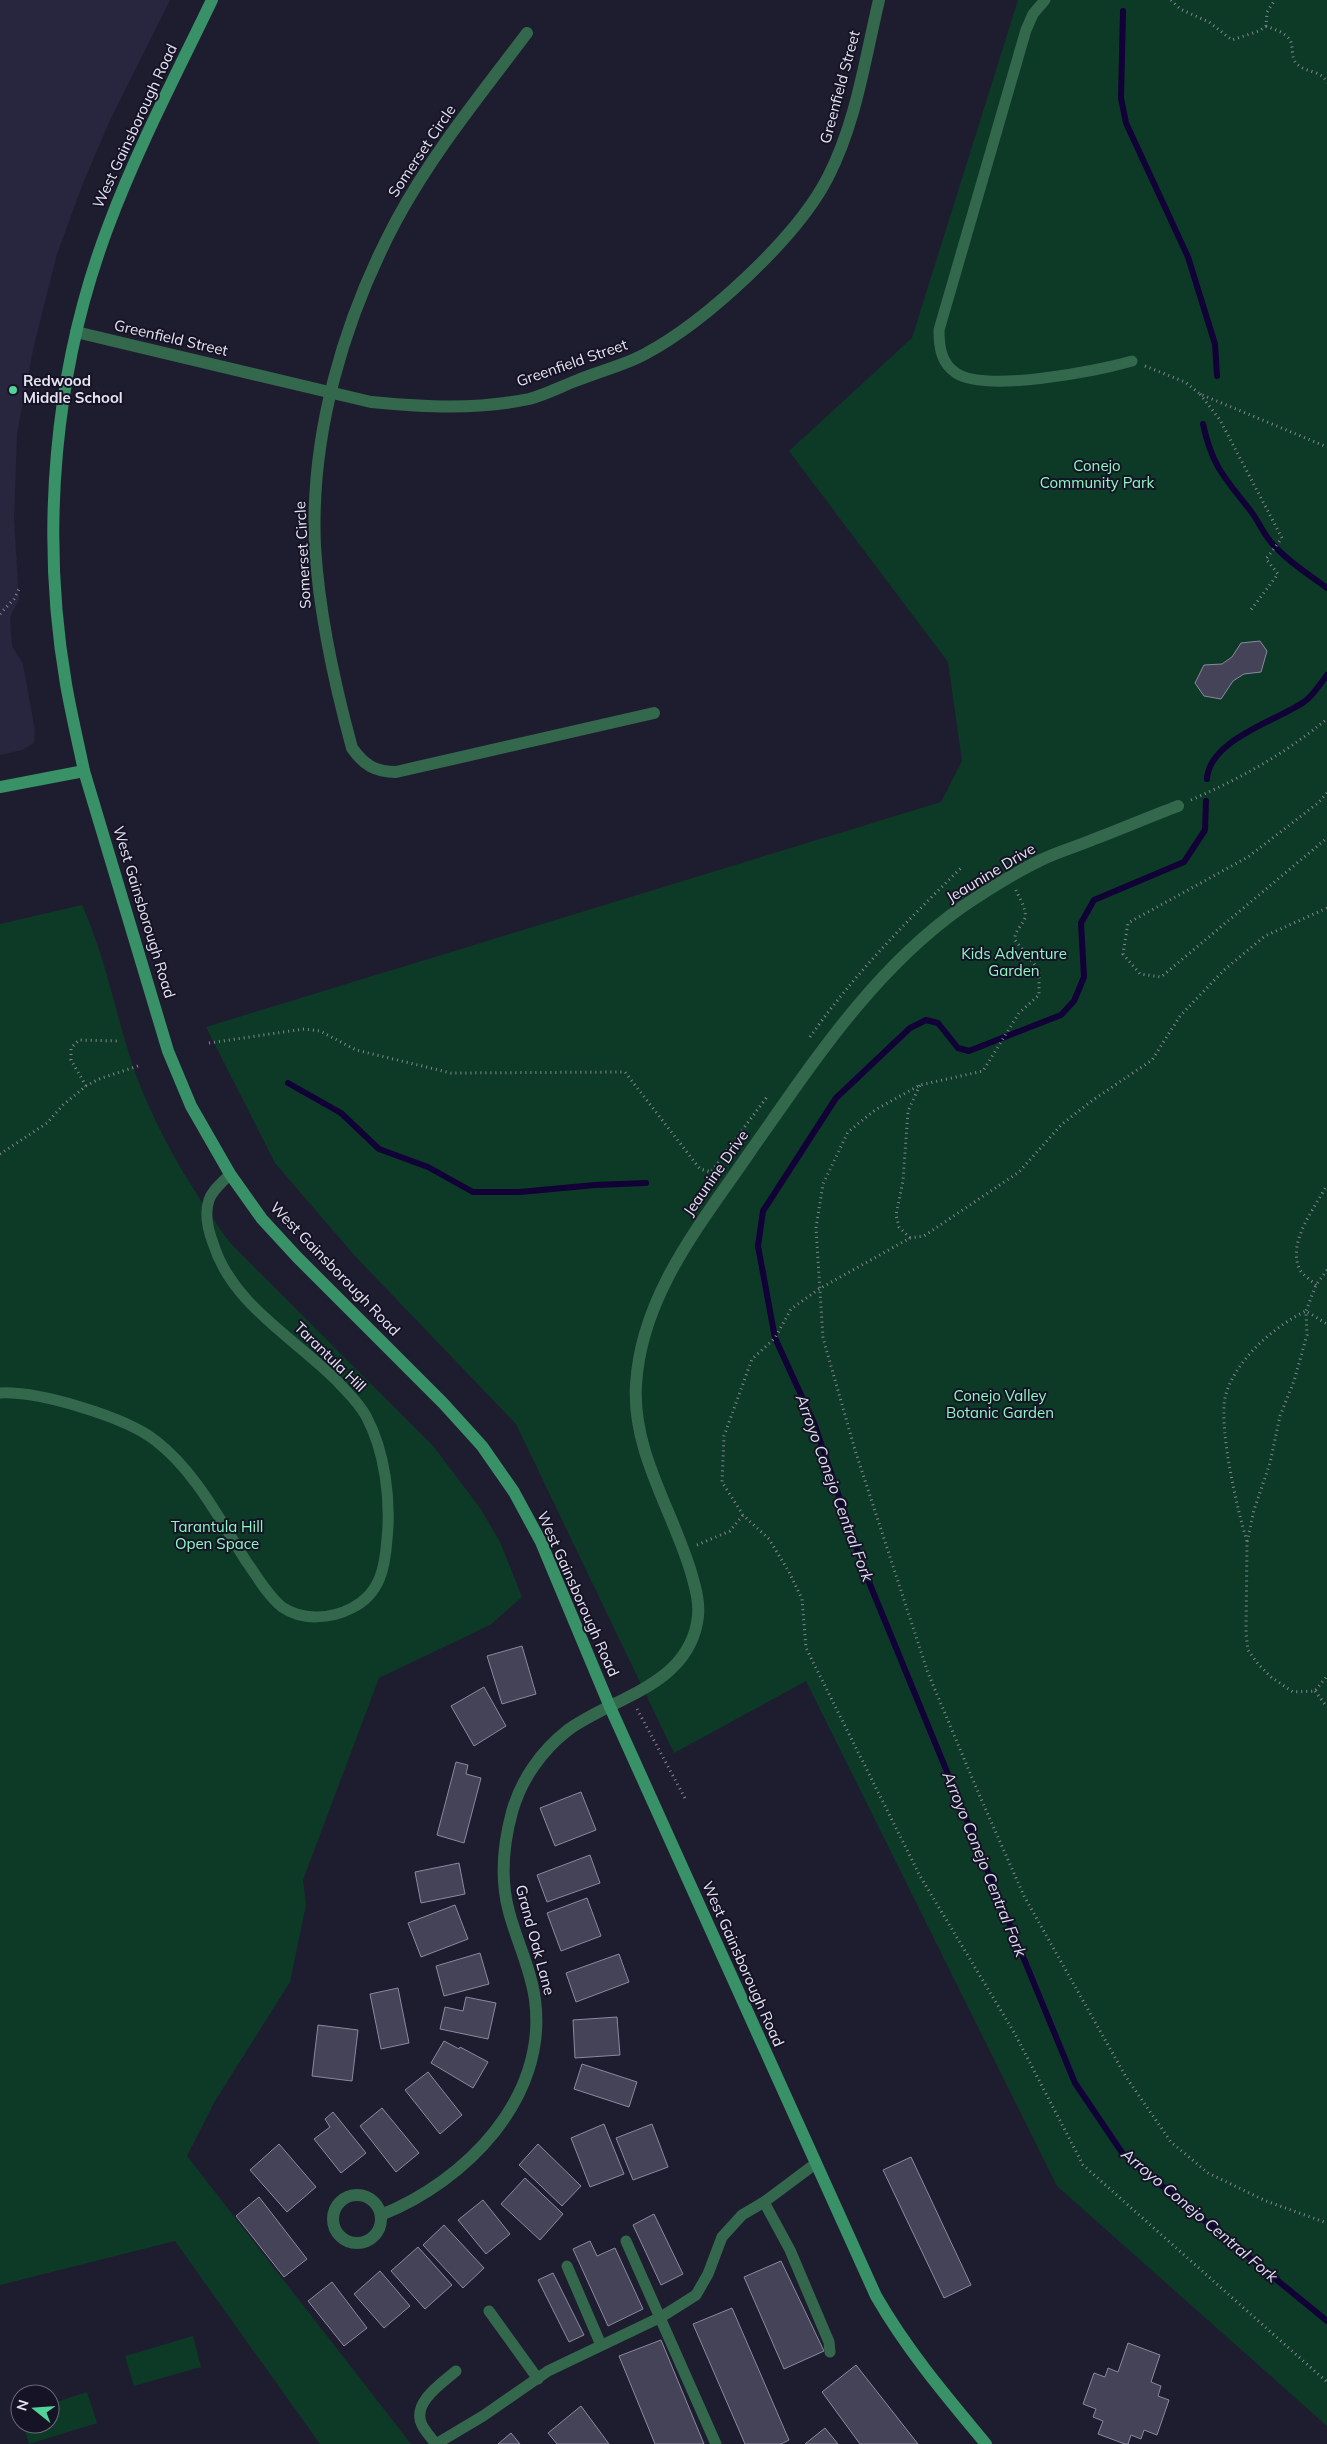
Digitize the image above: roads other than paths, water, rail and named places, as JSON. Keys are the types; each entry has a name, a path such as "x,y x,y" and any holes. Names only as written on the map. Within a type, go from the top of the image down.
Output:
{"street":[{"name":"West Gainsborough Road","path":"212,0 133,164 107,228 76,332 62,408 54,518 58,615 66,683 78,743 84,771 168,1051 191,1106 230,1174 262,1219 297,1257 444,1402 482,1446 514,1492 541,1542 610,1707 876,2296 898,2334 925,2371 986,2444"},
{"name":"Greenfield Street","path":"76,332 371,402 413,406 465,407 530,398 643,355 661,345 721,299 781,242 819,194 844,142 879,0"},
{"name":"Somerset Circle","path":"527,33 440,148 396,221 363,293 340,353 330,392 316,482 315,546 324,629 342,713 352,748 359,759 376,770 396,772 654,713"},
{"path":"0,786 84,771"},
{"name":"Jeaunine Drive","path":"610,1707 672,1670 688,1651 698,1621 698,1593 684,1549 645,1454 637,1421 636,1385 641,1350 650,1316 661,1290 682,1251 836,1030 860,1001 908,952 961,908 1042,859 1178,806"},
{"name":"Grand Oak Lane","path":"381,2215 408,2205 447,2178 486,2144 518,2100 536,2048 536,2003 527,1960 509,1914 503,1880 505,1846 513,1808 530,1771 549,1746 579,1724 610,1707"}],"lane":[{"path":"1045,0 1033,14 1026,30 939,330 939,348 944,361 956,373 975,381 996,382 1099,370 1132,361"},
{"name":"Tarantula Hill","path":"0,1393 23,1393 48,1398 118,1420 156,1440 173,1456 195,1483 265,1588 282,1606 297,1614 317,1617 341,1614 361,1604 376,1586 383,1572 386,1556 389,1525 380,1453 366,1415 348,1393 327,1371 246,1300 229,1280 217,1256 207,1226 207,1214 209,1200 216,1188 230,1174"},
{"path":"456,2371 421,2405 419,2415 421,2424 436,2444 483,2416 538,2379 601,2345 661,2317 696,2295 708,2274 722,2238 742,2215 764,2202 815,2164"},
{"path":"764,2202 790,2250 829,2342 830,2352"},
{"path":"626,2241 716,2444"},
{"path":"568,2266 601,2345"},
{"path":"489,2311 538,2379"}],"waterway":[{"name":"Arroyo Conejo Central Fork","path":"1123,11 1121,98 1126,123 1188,257 1215,344 1217,376"},
{"name":"Arroyo Conejo Central Fork","path":"1203,424 1210,451 1220,470 1253,514 1268,538 1290,561 1327,588"},
{"name":"Arroyo Conejo Central Fork","path":"1207,779 1211,765 1219,753 1246,733 1304,702 1327,675"},
{"name":"Arroyo Conejo Central Fork","path":"1206,801 1205,830 1184,862 1094,900 1081,923 1084,977 1074,1001 1061,1015 969,1051 958,1048 938,1023 926,1020 910,1028 836,1098 763,1211 758,1246 775,1338 814,1423 864,1570 1075,2083 1123,2154 1327,2321"},
{"path":"288,1083 341,1113 379,1149 428,1167 473,1192 520,1192 595,1185 646,1183"}],"place":[{"name":"Redwood Middle School","path":"13,390"}],"park label":[{"name":"Conejo Community Park","path":"1097,474"},
{"name":"Kids Adventure Garden","path":"1014,962"},
{"name":"Conejo Valley Botanic Garden","path":"1000,1404"},
{"name":"Tarantula Hill Open Space","path":"217,1536"}]}
